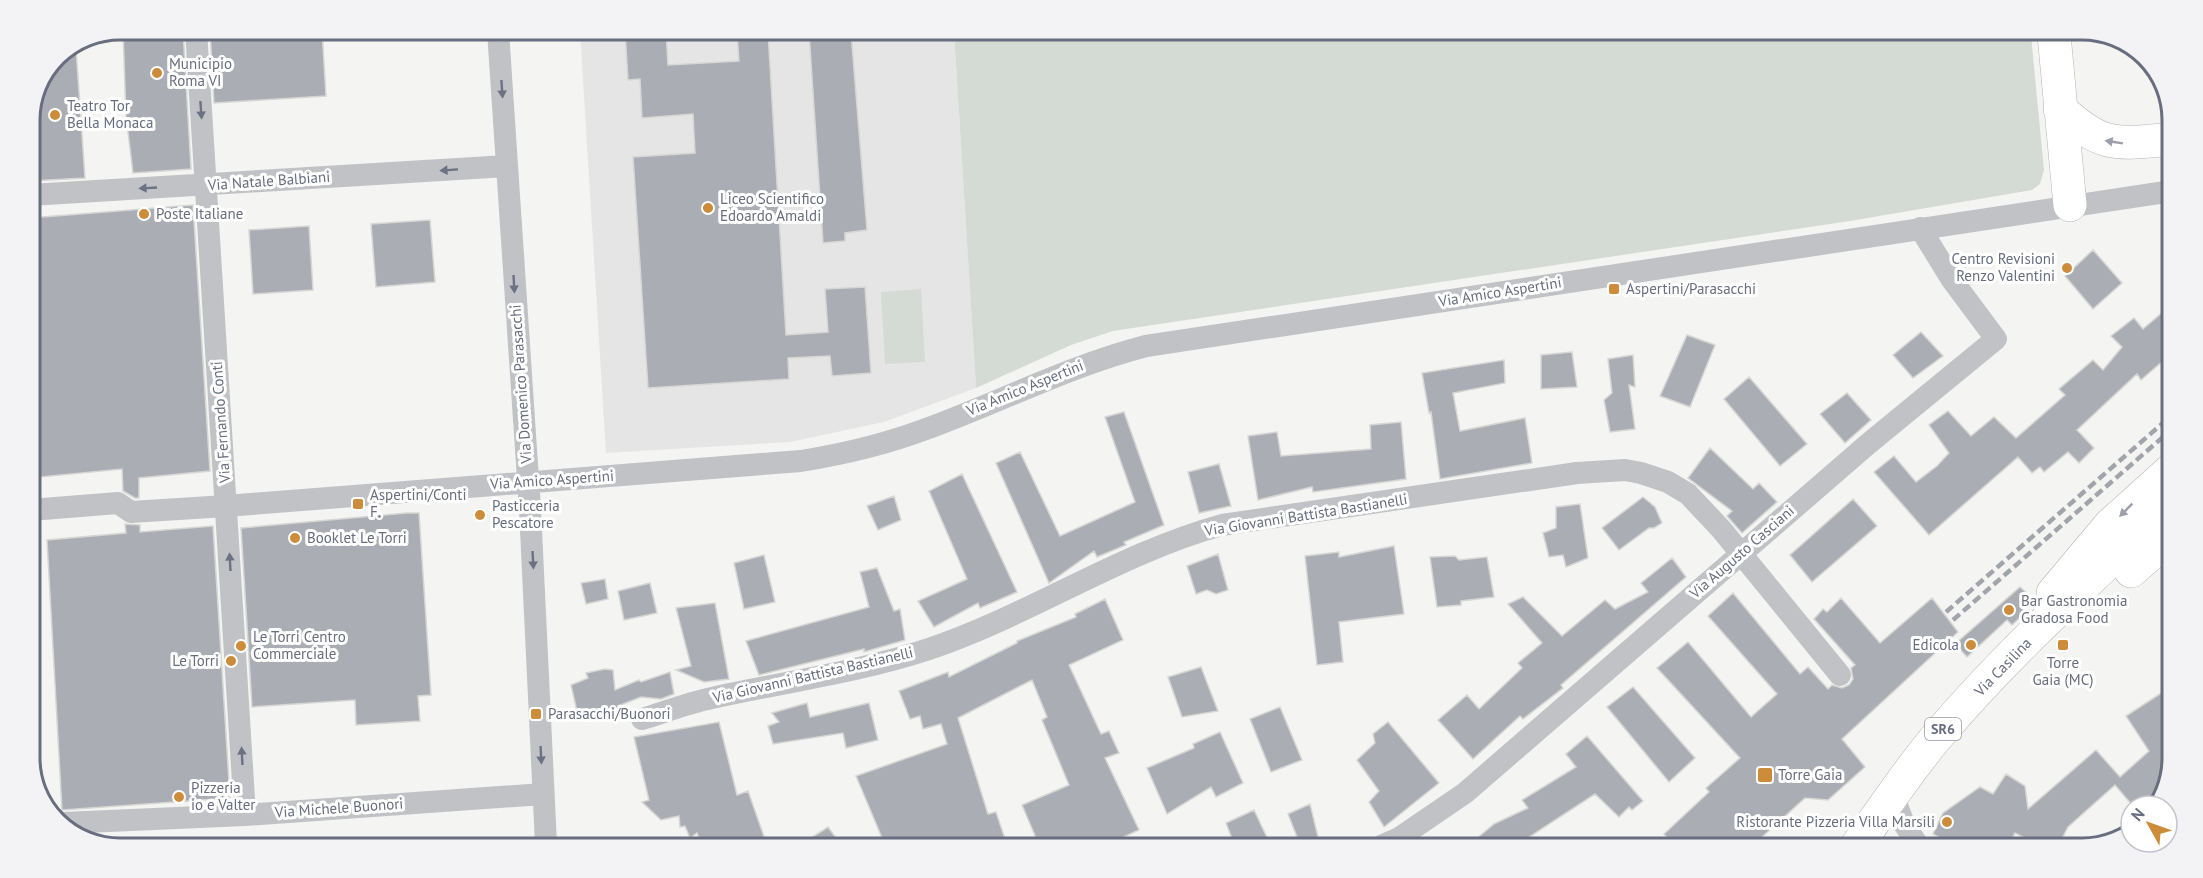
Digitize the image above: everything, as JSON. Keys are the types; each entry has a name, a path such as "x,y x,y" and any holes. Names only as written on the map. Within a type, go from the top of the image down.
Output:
{"main road":[{"path":"2054,40 2070,205"},
{"path":"2060,109 2088,133 2111,142 2162,140"},
{"path":"2000,668 2082,556 2134,502 2162,478"},
{"name":"Via Casilina","path":"1863,838 1941,732 2000,668 2162,512"},
{"path":"2000,668 2106,590 2162,544"}],"street":[{"name":"Via Fernando Conti","path":"197,40 245,815"},
{"name":"Via Domenico Parasacchi","path":"499,40 528,481 546,838"},
{"name":"Via Natale Balbiani","path":"40,194 507,166"},
{"name":"Via Amico Aspertini","path":"41,509 118,503 131,512 226,506 809,460 873,446 925,429 1099,358 1146,346 2162,191"},
{"name":"Via Augusto Casciani","path":"1399,838 1465,793 1868,444 1996,339 1952,280 1920,228"},
{"name":"Via Giovanni Battista Bastianelli","path":"642,719 709,699 868,665 930,648 1029,606 1171,540 1222,525 1577,473 1625,470 1654,476 1677,486 1706,512 1840,675"},
{"name":"Via Michele Buonori","path":"74,823 245,815 543,794"},
{"path":"1893,795 1904,824 1913,838"}],"shaded area":[{"path":"581,40 954,40 976,388 884,422 790,442 606,453"},
{"path":"954,40 2031,40 2044,170 2040,184 2032,190 1850,221 1113,331 1071,345 976,388"},
{"path":"921,289 925,362 885,364 881,292"}],"building":[{"name":"Municipio Roma VI","path":"123,40 184,40 191,169 133,173 126,116"},
{"path":"211,40 323,40 326,96 214,103"},
{"name":"Liceo Scientifico Edoardo Amaldi","path":"626,40 667,40 668,65 739,61 738,40 768,40 786,335 828,332 825,289 865,287 871,373 832,376 830,356 788,358 789,379 648,388 633,157 695,153 693,114 642,118 640,79 628,80"},
{"path":"810,40 852,40 867,230 845,233 845,241 823,243"},
{"name":"Teatro Tor Bella Monaca","path":"76,54 85,178 40,180 42,105 54,76"},
{"path":"193,205 210,471 139,478 139,498 123,491 122,469 41,477 40,217"},
{"path":"430,220 435,282 376,287 371,224"},
{"path":"309,226 313,290 253,294 249,230"},
{"path":"2093,250 2122,283 2093,309 2065,276"},
{"path":"2162,313 2162,362 2141,380 2137,374 2077,430 2094,448 2079,463 2068,452 2044,472 2040,467 2032,473 2018,457 1929,535 1874,472 1894,456 1916,482 1937,466 1949,453 1929,425 1948,411 1971,436 1994,417 2016,438 2065,395 2059,389 2093,360 2103,370 2122,347 2111,336 2134,318 2143,329"},
{"path":"1921,332 1943,356 1913,378 1893,355"},
{"path":"1687,335 1715,345 1690,407 1660,396"},
{"path":"1572,352 1577,387 1541,389 1541,355"},
{"path":"1633,355 1635,387 1629,385 1635,429 1610,432 1604,400 1612,393 1608,359"},
{"path":"1504,360 1505,383 1453,393 1460,431 1525,418 1532,463 1440,479 1431,412 1429,413 1422,373"},
{"path":"1749,377 1807,444 1780,466 1724,399"},
{"path":"1847,393 1871,420 1845,443 1820,414"},
{"path":"1124,412 1164,525 1124,542 1126,545 1097,557 1094,551 1049,583 996,463 1020,452 1060,536 1135,502 1105,417"},
{"path":"1401,422 1406,479 1313,492 1312,487 1258,500 1248,436 1277,432 1281,456 1371,449 1370,425"},
{"path":"1710,448 1753,489 1759,483 1777,502 1742,533 1727,516 1732,511 1688,478"},
{"path":"1219,464 1231,506 1199,513 1188,472"},
{"path":"962,474 1017,592 980,608 978,603 934,627 918,601 967,579 929,491"},
{"path":"894,496 901,520 878,530 867,506"},
{"path":"1643,497 1655,507 1662,523 1649,528 1619,550 1602,528"},
{"path":"1853,499 1877,526 1812,582 1790,555"},
{"path":"1580,504 1588,558 1566,567 1563,555 1549,557 1543,533 1556,528 1556,507"},
{"path":"419,513 431,695 418,696 420,721 356,725 355,700 252,707 241,528"},
{"path":"125,524 140,525 140,532 213,526 230,798 62,810 47,540 126,533"},
{"path":"1394,546 1404,614 1339,622 1343,662 1317,665 1305,556 1339,552 1339,557"},
{"path":"1218,554 1228,590 1216,594 1207,590 1196,594 1187,566"},
{"path":"764,555 775,602 744,609 734,563"},
{"path":"1455,556 1459,560 1487,557 1494,597 1461,601 1461,605 1437,607 1430,557"},
{"path":"1672,558 1686,577 1561,685 1563,688 1523,719 1520,716 1473,759 1438,720 1467,695 1479,709 1522,668 1518,663 1542,643 1508,604 1523,597 1562,636 1605,600 1615,609 1648,592 1641,583"},
{"path":"877,568 894,611 900,609 905,640 864,652 864,649 759,675 746,641 869,607 860,572"},
{"path":"605,579 608,599 586,604 581,583"},
{"path":"650,583 657,613 624,620 618,591"},
{"path":"2020,587 2031,597 2021,607 2026,612 2012,625 2007,620 1967,657 1955,644"},
{"name":"Torre Gaia","path":"1733,593 1800,674 1808,667 1828,689 1832,685 1842,688 1849,685 1853,679 1851,668 1855,665 1814,619 1823,609 1827,612 1841,598 1880,643 1932,598 1958,632 1842,739 1865,767 1828,800 1805,798 1761,838 1667,838 1664,834 1709,792 1706,788 1740,758 1657,668 1688,642 1751,717 1777,694 1708,616"},
{"path":"1105,599 1123,640 1069,665 1101,734 1109,731 1119,753 1105,758 1139,830 1122,838 1036,838 1022,805 1069,785 1042,720 1047,717 1032,680 958,718 988,814 996,812 1005,838 882,838 856,776 947,744 941,724 923,729 920,716 910,719 899,691 948,672 949,677 1017,641 1076,617 1075,614"},
{"path":"715,603 729,679 704,682 676,670 691,666 676,608"},
{"path":"1201,667 1218,711 1182,717 1168,677"},
{"path":"605,669 613,670 615,690 639,680 641,682 670,672 674,694 661,699 641,697 618,706 619,715 599,721 595,718 579,720 571,685 588,678 586,673"},
{"path":"1633,687 1695,758 1669,782 1607,707"},
{"path":"2162,693 2162,768 2153,794 2123,794 2115,785 2068,827 2062,838 2025,838 2015,833 2012,838 1940,838 1933,834 1943,813 1980,787 1993,794 2006,774 2025,786 2028,809 2096,750 2120,777 2149,751 2126,716"},
{"path":"807,703 810,717 869,703 878,740 846,748 843,733 773,744 768,726 779,722 772,713"},
{"path":"1280,707 1302,760 1271,772 1250,719"},
{"path":"719,722 737,795 748,791 765,838 699,838 697,833 690,838 685,826 680,827 679,816 661,820 642,802 649,800 634,737"},
{"path":"1388,722 1439,783 1384,827 1369,802 1379,791 1357,760 1375,743 1373,734"},
{"path":"1220,732 1243,783 1216,797 1211,787 1167,814 1147,768 1194,748 1193,744"},
{"path":"1587,736 1643,801 1632,810 1629,807 1619,817 1595,794 1528,838 1477,838 1494,824 1528,808 1522,800 1576,767 1566,754"},
{"path":"1310,804 1318,837 1297,838 1288,814"},
{"path":"1254,810 1267,838 1232,838 1226,823"},
{"path":"828,827 836,838 811,838"}],"railway":[{"path":"1946,612 2162,424"},
{"path":"1953,620 2162,438"}],"place":[{"name":"Municipio Roma VI","path":"157,73"},
{"name":"Teatro Tor Bella Monaca","path":"55,115"},
{"name":"Liceo Scientifico Edoardo Amaldi","path":"708,208"},
{"name":"Poste Italiane","path":"144,214"},
{"name":"Centro Revisioni Renzo Valentini","path":"2067,268"},
{"name":"Aspertini/Parasacchi","path":"1614,289"},
{"name":"Aspertini/Conti F.","path":"358,504"},
{"name":"Pasticceria Pescatore","path":"480,515"},
{"name":"Booklet Le Torri","path":"295,538"},
{"name":"Bar Gastronomia Gradosa Food","path":"2009,610"},
{"name":"Edicola","path":"1971,645"},
{"name":"Torre Gaia (MC)","path":"2063,645"},
{"name":"Le Torri Centro Commerciale","path":"241,646"},
{"name":"Le Torri","path":"231,661"},
{"name":"Parasacchi/Buonori","path":"536,714"},
{"name":"Torre Gaia","path":"1765,775"},
{"name":"Pizzeria io e Valter","path":"179,797"},
{"name":"Ristorante Pizzeria Villa Marsili","path":"1947,822"}]}
